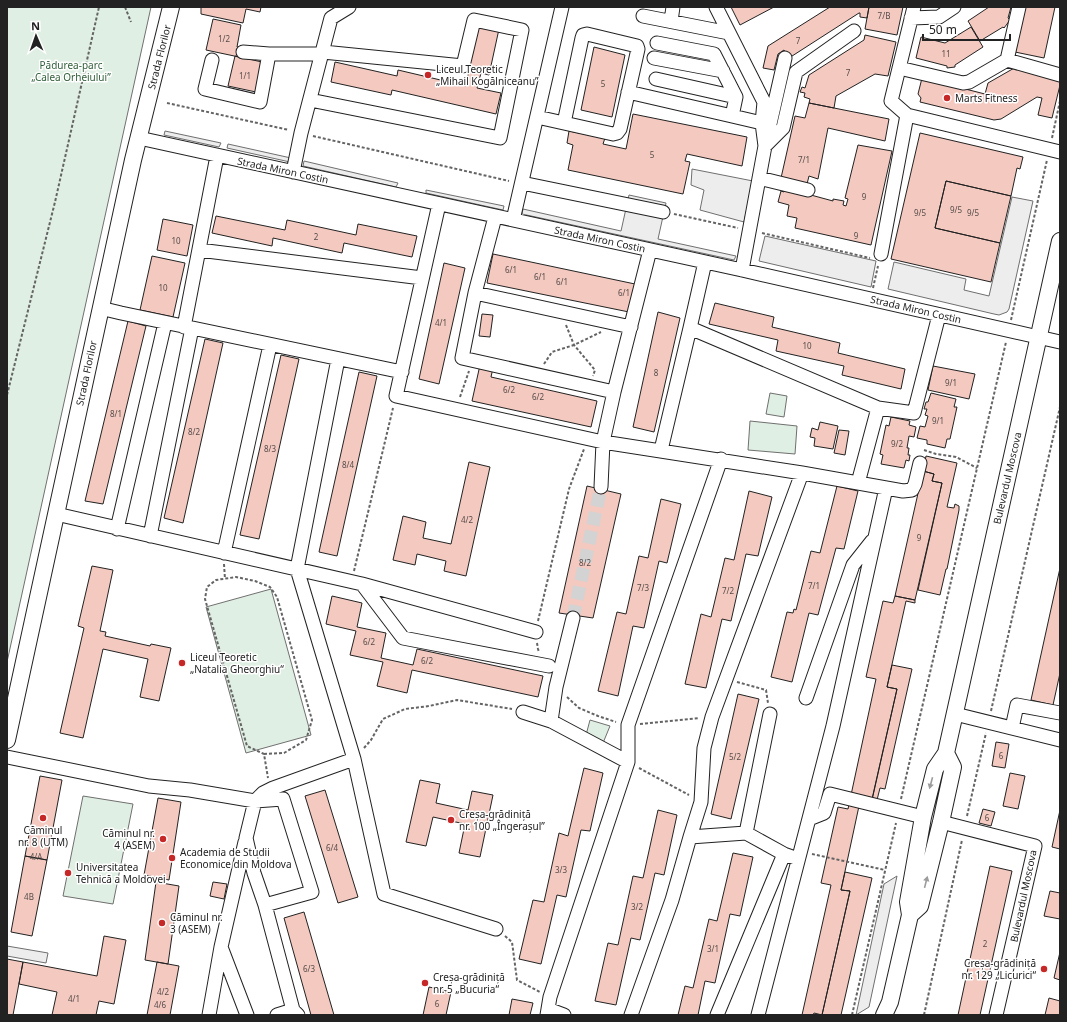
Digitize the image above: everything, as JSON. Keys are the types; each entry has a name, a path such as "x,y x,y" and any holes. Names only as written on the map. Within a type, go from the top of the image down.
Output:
{"main road":[{"name":"Strada Florilor","path":"7,740 131,168 171,7"},
{"name":"Bulevardul Moscova","path":"888,1011 910,916 908,902 923,817 935,769 946,753 1060,241"},
{"name":"Bulevardul Moscova","path":"910,916 920,906 941,822 952,768 946,753"}],"street":[{"path":"293,172 301,133 331,18 349,7"},
{"path":"513,220 562,7"},
{"path":"671,21 673,7"},
{"path":"716,7 764,102 762,123 765,146"},
{"path":"954,7 939,17 912,12 891,101 907,115 1055,150"},
{"path":"1007,60 1020,7"},
{"path":"643,16 729,33"},
{"path":"243,52 269,54 323,53 463,66 474,20 522,30 500,138 310,100"},
{"path":"765,146 783,128 796,72 854,31"},
{"path":"537,117 613,134 617,133 620,129 638,49 637,46 587,34 583,35 564,123"},
{"path":"657,43 714,54 736,97 732,116"},
{"path":"212,60 205,89 260,102 269,54"},
{"path":"654,58 723,71"},
{"path":"742,270 765,146 785,58"},
{"path":"899,68 963,83 969,82 1007,60 1060,75"},
{"path":"656,79 736,97"},
{"path":"628,92 762,123"},
{"path":"877,257 907,115"},
{"name":"Strada Miron Costin","path":"139,138 742,270 1060,342"},
{"path":"150,536 188,328 199,250 217,156"},
{"path":"759,178 808,190"},
{"path":"522,183 663,212"},
{"path":"439,204 396,396 603,442 721,459 903,491 912,490 916,484 920,463"},
{"path":"495,216 475,293 462,358 614,392"},
{"path":"199,250 422,278"},
{"path":"601,487 603,442 614,392 650,250"},
{"path":"662,450 704,262"},
{"path":"475,293 631,327"},
{"path":"100,308 188,328 402,372"},
{"path":"690,328 878,408 914,413 939,315"},
{"path":"117,529 165,323"},
{"path":"224,553 270,345"},
{"path":"338,359 296,569 354,759 384,894 496,929"},
{"path":"858,483 878,408"},
{"path":"564,1015 548,1007 628,762 628,725 721,459"},
{"path":"631,1015 672,900 701,802 704,748 712,717 802,473"},
{"path":"758,1015 833,726 886,488"},
{"path":"56,514 357,583 536,632"},
{"path":"806,698 853,565 874,538"},
{"path":"357,583 403,638 549,666"},
{"path":"551,721 556,687 573,618"},
{"path":"1012,728 1017,705 1060,713"},
{"path":"523,712 551,721 628,762"},
{"path":"746,833 770,714"},
{"path":"955,714 1060,740"},
{"path":"7,757 149,786 190,790 255,802 283,799 312,892 265,905"},
{"path":"209,1015 221,947 255,802 263,792 354,759"},
{"path":"809,819 824,813 830,794 923,817"},
{"name":"Bulevardul Moscova","path":"941,822 1035,846 996,1015"},
{"path":"690,837 746,833 784,854 798,859"},
{"path":"246,838 254,873 265,905 296,1013 277,1015"},
{"path":"717,1015 784,854"},
{"path":"221,947 247,1015"}],"path":[{"path":"7,395 55,202 99,7"},
{"path":"125,7 131,22"},
{"path":"852,1015 1008,330 1055,150 1060,102"},
{"path":"167,103 522,183"},
{"path":"663,212 877,257 873,288"},
{"path":"562,312 574,345 595,370 590,387"},
{"path":"538,375 552,352 574,345 599,334 613,323"},
{"path":"456,409 472,361"},
{"path":"357,583 396,396"},
{"path":"536,632 569,489 587,439"},
{"path":"936,454 956,457 977,468"},
{"path":"236,578 255,581 270,587 277,597 312,720 306,740 284,753 264,754 247,746 205,599 207,587 216,580 236,578"},
{"path":"726,679 766,690 770,714"},
{"path":"556,687 579,708 598,716 628,725 712,717"},
{"path":"354,759 371,740 383,719 405,709 457,700 495,705 523,712"},
{"path":"264,754 270,789"},
{"path":"628,762 701,802"},
{"path":"818,855 885,870"},
{"path":"496,929 512,942 517,980 548,1007"}],"green space":[{"name":"Pădurea-parc „Calea Orheiului”","path":"7,7 151,7 7,662"},
{"path":"770,393 787,396 784,417 766,414"},
{"path":"750,421 797,426 795,454 748,450"},
{"path":"271,589 311,735 246,753 206,607"},
{"path":"590,720 610,726 603,743 586,735"},
{"path":"83,796 133,804 113,904 63,896"}],"shaded area":[{"path":"165,131 221,143 219,147 164,135"},
{"path":"228,144 291,158 290,162 227,148"},
{"path":"304,161 398,183 396,187 303,166"},
{"path":"692,169 753,181 744,222 700,210 704,190 691,185"},
{"path":"426,190 504,206 503,210 426,193"},
{"path":"629,195 666,203 658,239 736,256 734,260 522,214 523,209 621,231"},
{"path":"1012,197 1033,201 1009,309 1007,312 999,315 888,289 894,262 966,279 964,290 989,296"},
{"path":"765,236 876,261 871,287 759,261"},
{"path":"897,876 869,1007 856,1015 884,884"},
{"path":"7,946 48,953 46,963 7,956"}],"building":[{"path":"201,7 261,7 260,12 246,9 243,23 201,14"},
{"path":"731,7 774,7 740,25"},
{"path":"830,7 869,7 867,18 860,17 859,13 789,58 784,50 778,54 774,70 763,68 768,46"},
{"path":"869,7 903,7 897,35 865,29"},
{"path":"989,7 1011,7 1008,18 1010,20 1004,28 1003,27 980,41 968,21"},
{"path":"1025,7 1055,7 1044,58 1015,52"},
{"path":"213,19 241,25 237,47 241,48 239,57 206,50"},
{"path":"478,24 499,29 489,75 481,73 477,88 501,93 496,114 392,90 391,95 331,82 335,62 397,76 398,70 466,86"},
{"path":"971,27 983,47 955,65 955,67 947,68 947,66 916,58 921,37 945,43"},
{"path":"865,35 896,42 888,76 875,74 836,96 834,108 809,103 810,99 804,97 805,93 800,92 802,87 805,88 809,75 864,40"},
{"path":"594,47 625,55 612,117 581,110"},
{"path":"235,56 262,62 256,92 228,86"},
{"path":"1016,67 1060,78 1060,85 1052,118 1038,115 1042,98 1037,97 1001,119 994,120 920,102 921,98 918,94 922,78 985,94 988,83"},
{"path":"809,103 889,119 885,141 828,128 818,179 809,176 807,184 781,178 795,116 805,118"},
{"path":"633,114 747,137 742,166 687,154 685,161 690,162 683,194 568,170 573,145 567,143 569,131 605,138 603,144 626,149"},
{"path":"920,133 1023,157 1020,169 1017,168 1011,196 946,181 935,228 1000,243 991,282 891,259"},
{"path":"858,145 892,151 871,245 795,228 797,218 787,216 789,205 778,202 781,191 784,192 785,188 833,201 833,199 844,201 843,205 846,206 848,199 845,198"},
{"path":"946,181 1011,196 1000,243 935,228"},
{"path":"216,216 285,230 287,220 356,235 358,224 417,236 412,257 344,243 342,253 273,238 272,246 212,233"},
{"path":"163,219 193,225 187,256 157,250"},
{"path":"493,254 635,284 629,312 487,283"},
{"path":"152,256 185,263 173,317 140,310"},
{"path":"444,263 465,268 439,384 419,379"},
{"path":"715,303 774,317 772,327 840,343 838,353 905,369 901,389 842,375 844,366 776,351 778,340 709,324"},
{"path":"658,312 680,318 654,432 633,427"},
{"path":"482,314 493,315 490,337 479,336"},
{"path":"128,321 146,326 103,504 85,501"},
{"path":"205,339 223,343 183,523 164,518"},
{"path":"281,355 299,359 259,539 240,535"},
{"path":"480,365 493,368 491,377 597,401 591,427 472,401"},
{"path":"933,366 975,374 969,399 928,390"},
{"path":"359,372 377,376 337,556 319,552"},
{"path":"931,393 956,399 954,407 957,407 950,439 947,439 945,448 927,444 927,440 917,438 920,426 925,427 928,416 925,415 927,409 924,409"},
{"path":"891,417 910,421 909,425 916,427 914,437 909,436 907,448 909,448 908,455 910,455 909,461 906,460 904,468 881,464 883,455 880,454 886,425 889,426"},
{"path":"820,422 838,426 833,449 814,446 815,438 810,437 812,428 818,430"},
{"path":"839,430 849,431 845,455 834,453"},
{"path":"926,456 957,463 947,507 954,508 955,504 959,506 959,510 940,595 918,590 942,483 932,481 934,474 923,471"},
{"path":"469,462 490,467 466,576 444,571 446,561 417,554 415,565 393,560 403,516 426,522 423,538 451,544"},
{"path":"923,471 934,474 932,481 942,483 915,600 895,596"},
{"path":"587,486 621,494 593,618 559,613"},
{"path":"837,486 858,491 844,549 836,548 818,615 809,613 792,682 771,677 787,612 793,613 794,609 796,610 811,551 820,553"},
{"path":"749,491 772,497 758,556 746,554 731,621 722,619 706,688 685,684 701,614 711,617 725,558 734,560"},
{"path":"661,499 681,504 667,563 659,561 644,628 633,626 618,696 598,691 617,612 626,614 639,556 648,558"},
{"path":"92,566 113,570 100,631 106,632 105,636 150,646 151,644 171,648 159,701 140,697 148,659 103,649 83,738 60,733 84,628 78,626"},
{"path":"1060,568 1060,673 1053,705 1031,700"},
{"path":"332,596 362,603 357,627 386,633 381,658 413,665 417,649 543,676 538,697 412,670 407,693 377,686 383,662 350,655 356,631 326,624"},
{"path":"895,596 915,600 915,603 906,601 887,687 897,689 870,809 859,806 841,890 850,891 822,1015 814,1013 813,1015 802,1015 831,885 821,883 838,807 848,809 876,679 866,677 883,601 893,603"},
{"path":"892,665 912,669 885,789 880,788 877,800 872,799 897,689 887,687"},
{"path":"738,694 759,699 731,819 711,814"},
{"path":"996,742 1009,744 1005,768 992,766"},
{"path":"584,768 603,773 590,831 581,830 566,897 557,895 541,964 519,959 533,900 544,902 559,833 568,836"},
{"path":"1010,773 1025,776 1018,809 1003,806"},
{"name":"Căminul nr. 8 (UTM)","path":"40,776 62,780 47,860 25,856"},
{"path":"420,780 440,784 436,803 468,810 472,791 493,795 480,857 459,853 465,824 433,817 426,846 406,842"},
{"path":"325,790 358,897 338,903 305,796"},
{"name":"Căminul nr. 4 (ASEM)","path":"158,798 181,802 169,880 144,875"},
{"path":"983,809 995,812 991,826 979,823"},
{"path":"658,810 677,815 664,875 655,873 640,940 631,938 616,1005 595,1001 608,943 618,945 633,876 643,878"},
{"path":"1060,810 1060,849 1052,847"},
{"path":"733,853 753,857 740,916 730,914 715,983 705,981 698,1015 678,1015 685,986 693,988 709,919 717,921"},
{"path":"25,856 47,860 32,936 11,932"},
{"path":"990,866 1012,871 980,1015 958,1015"},
{"path":"845,872 872,878 841,1015 822,1015 850,891 841,890"},
{"name":"Căminul nr. 3 (ASEM)","path":"156,882 179,886 168,964 145,960"},
{"path":"213,882 227,884 224,899 210,896"},
{"path":"1050,891 1060,893 1060,919 1044,916"},
{"path":"304,912 334,1015 311,1015 284,918"},
{"path":"104,936 126,940 114,1004 99,1001 96,1015 52,1015 57,992 19,984 23,962 97,976"},
{"path":"1060,952 1060,980 1054,978"},
{"path":"7,959 23,962 13,1015 7,1015"},
{"path":"157,962 179,966 170,1015 147,1015"},
{"path":"429,987 451,992 446,1015 423,1015"},
{"path":"1049,998 1060,1001 1060,1015 1045,1015"},
{"path":"512,999 533,1003 530,1015 509,1015"}],"tunnel":[{"path":"573,618 601,487"}],"place":[{"name":"Liceul Teoretic „Mihail Kogălniceanu”","path":"428,75"},
{"name":"Marts Fitness","path":"947,98"},
{"name":"Liceul Teoretic „Natalia Gheorghiu“","path":"182,663"},
{"name":"Căminul nr. 8 (UTM)","path":"43,818"},
{"name":"Creșa-grădiniță nr. 100 „Îngerașul”","path":"451,820"},
{"name":"Căminul nr. 4 (ASEM)","path":"163,839"},
{"name":"Academia de Studii Economice din Moldova","path":"172,858"},
{"name":"Universitatea Tehnică a Moldovei","path":"68,873"},
{"name":"Căminul nr. 3 (ASEM)","path":"162,923"},
{"name":"Creșa-grădiniță nr. 129 „Licurici“","path":"1044,969"},
{"name":"Creșa-grădiniță nr. 5 „Bucuria“","path":"425,983"}]}
